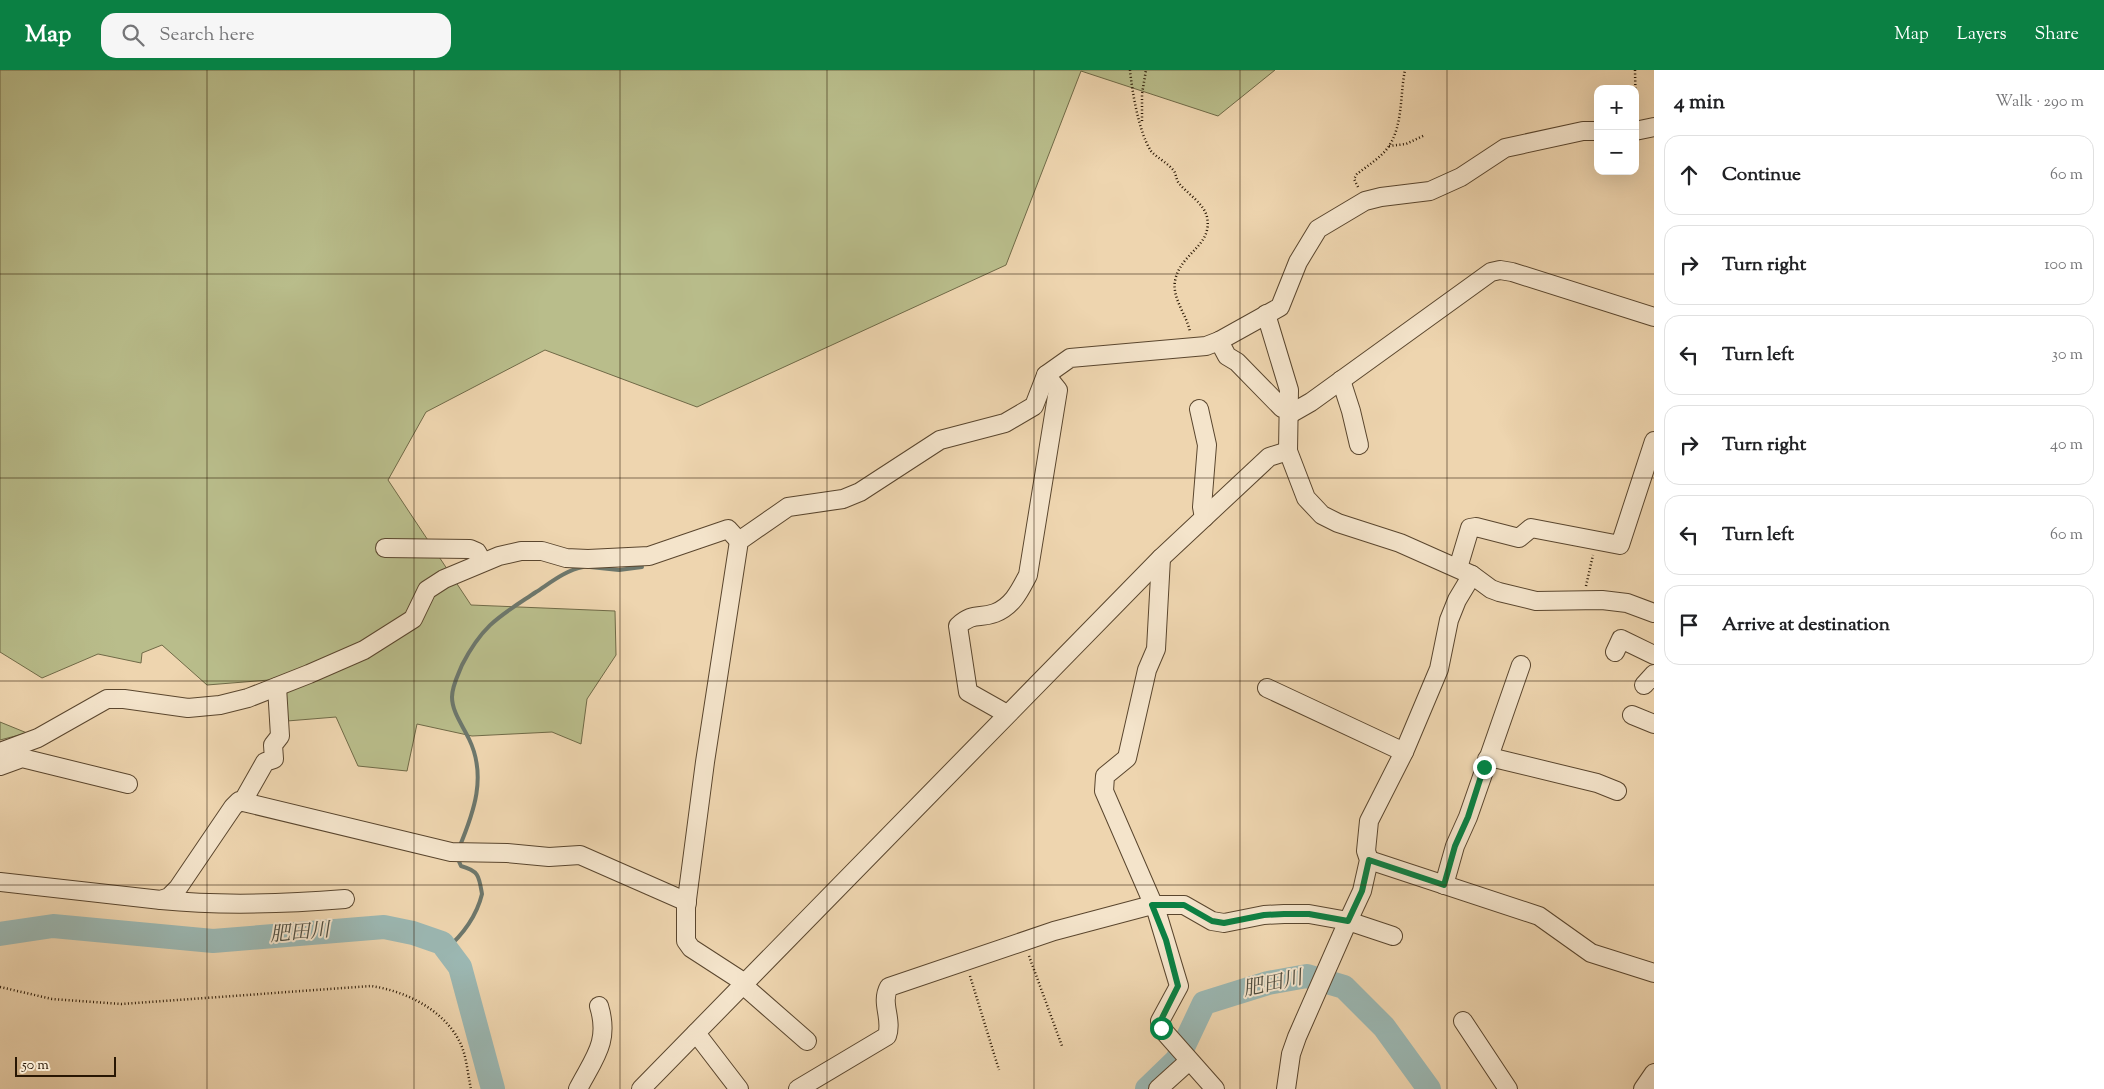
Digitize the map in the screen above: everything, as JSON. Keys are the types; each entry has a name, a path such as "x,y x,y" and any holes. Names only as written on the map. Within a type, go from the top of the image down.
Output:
{"street":[{"path":"1639,131 1654,128"},
{"path":"686,907 705,762 739,541 788,507 843,499 860,492 940,440 1005,423 1034,406 1046,375 1070,358 1206,346 1219,341 1280,307 1298,262 1318,229 1365,201 1380,197 1430,191 1461,177 1505,148 1594,131"},
{"path":"1289,411 1341,380 1491,272 1500,270 1512,272 1654,317"},
{"path":"1266,314 1289,390 1288,451 1306,498 1322,515 1338,524 1400,543 1465,572 1491,589 1526,600 1583,600 1627,603 1654,613"},
{"path":"1219,341 1227,356 1237,362 1282,408 1289,411"},
{"path":"1007,714 968,692 958,626 967,617 995,613 1015,600 1028,575 1058,390 1046,375"},
{"path":"1341,380 1359,444"},
{"path":"1199,409 1207,445 1202,507 1204,518"},
{"path":"1286,1089 1291,1054 1310,1005 1362,891 1369,860 1366,851 1368,821 1404,752 1439,669 1452,613 1465,572 1470,528 1476,527 1519,538 1531,528 1620,546 1654,441"},
{"path":"641,1089 1162,558 1269,458 1288,451"},
{"path":"0,752 38,738 107,699 124,699 188,708 220,705 277,687 340,662 390,634 413,619 427,590 444,579 479,563 521,551 542,551 566,558 588,559 649,556 728,529 739,541"},
{"path":"385,553 470,549 477,552 479,563"},
{"path":"1162,558 1156,649 1147,670 1127,758 1106,776 1104,791 1166,940 1178,986 1160,1022 1161,1028 1215,1089"},
{"path":"1615,652 1621,639 1654,655"},
{"path":"1444,885 1455,846 1468,817 1521,665"},
{"path":"243,801 265,762 274,759 273,745 280,736 277,687"},
{"path":"1267,688 1404,752"},
{"path":"1632,715 1654,724"},
{"path":"0,766 22,758 128,784"},
{"path":"1487,759 1498,759 1579,778 1617,791"},
{"path":"160,900 170,897 178,888 239,801 451,852 507,853 549,857 580,855 687,902 686,941 690,948 744,984 806,1040"},
{"path":"1369,860 1538,916 1591,953 1654,973"},
{"path":"0,882 192,903 260,903 345,899"},
{"path":"798,1089 887,1036 890,1029 884,996 889,987 1023,940 1152,905 1184,905 1212,921 1224,923 1264,915 1309,914 1348,921 1393,936"},
{"path":"578,1089 602,1042 603,1019 599,1006"},
{"path":"1463,1021 1508,1089"},
{"path":"696,1032 739,1089"},
{"path":"1158,1089 1188,1060"},
{"path":"1643,1089 1654,1073"}],"path":[{"path":"1130,70 1142,126 1153,153 1173,171 1178,181 1193,197 1207,217 1207,235 1204,241 1187,256 1177,274 1175,283 1175,291 1190,327 1193,346"},
{"path":"1142,126 1142,94 1146,70"},
{"path":"1365,201 1354,179 1357,174 1389,146 1398,124 1405,70"},
{"path":"1635,70 1636,130"},
{"path":"1389,146 1406,144 1425,136"},
{"path":"1583,600 1596,542"},
{"path":"1023,940 1062,1046"},
{"path":"965,960 999,1070"},
{"path":"0,987 52,999 121,1004 371,986 386,988 404,994 427,1007 448,1023 463,1048 471,1089"}],"green space":[{"path":"0,70 1275,70 1218,116 1081,71 1006,265 697,407 545,350 426,412 388,480 471,605 615,611 616,655 587,699 581,744 552,732 472,736 417,724 407,771 358,766 336,717 287,721 269,680 207,685 162,645 142,653 141,663 98,654 42,678 0,652"},
{"path":"0,722 27,733 0,740"}],"waterway":[{"path":"459,848 474,807 478,780 474,753 452,703 453,689 462,665 477,640 493,622 558,577 583,567"},
{"path":"590,567 619,570 642,567"},
{"path":"446,949 468,924 477,909 482,894 475,872 461,866 457,857"},
{"name":"肥田川","path":"0,934 53,926 213,941 384,927 413,933 442,943 460,967 493,1089"},
{"name":"肥田川","path":"1147,1089 1177,1060 1204,1003 1268,983 1307,976 1344,987 1384,1027 1429,1089"}],"route":[{"path":"1161,1028 1160,1022 1178,986 1166,940 1157,913 1152,905 1184,905 1212,921 1224,923 1264,915 1284,914 1309,914 1348,921 1362,891 1369,860 1444,885 1455,846 1464,828 1484,767"}]}
